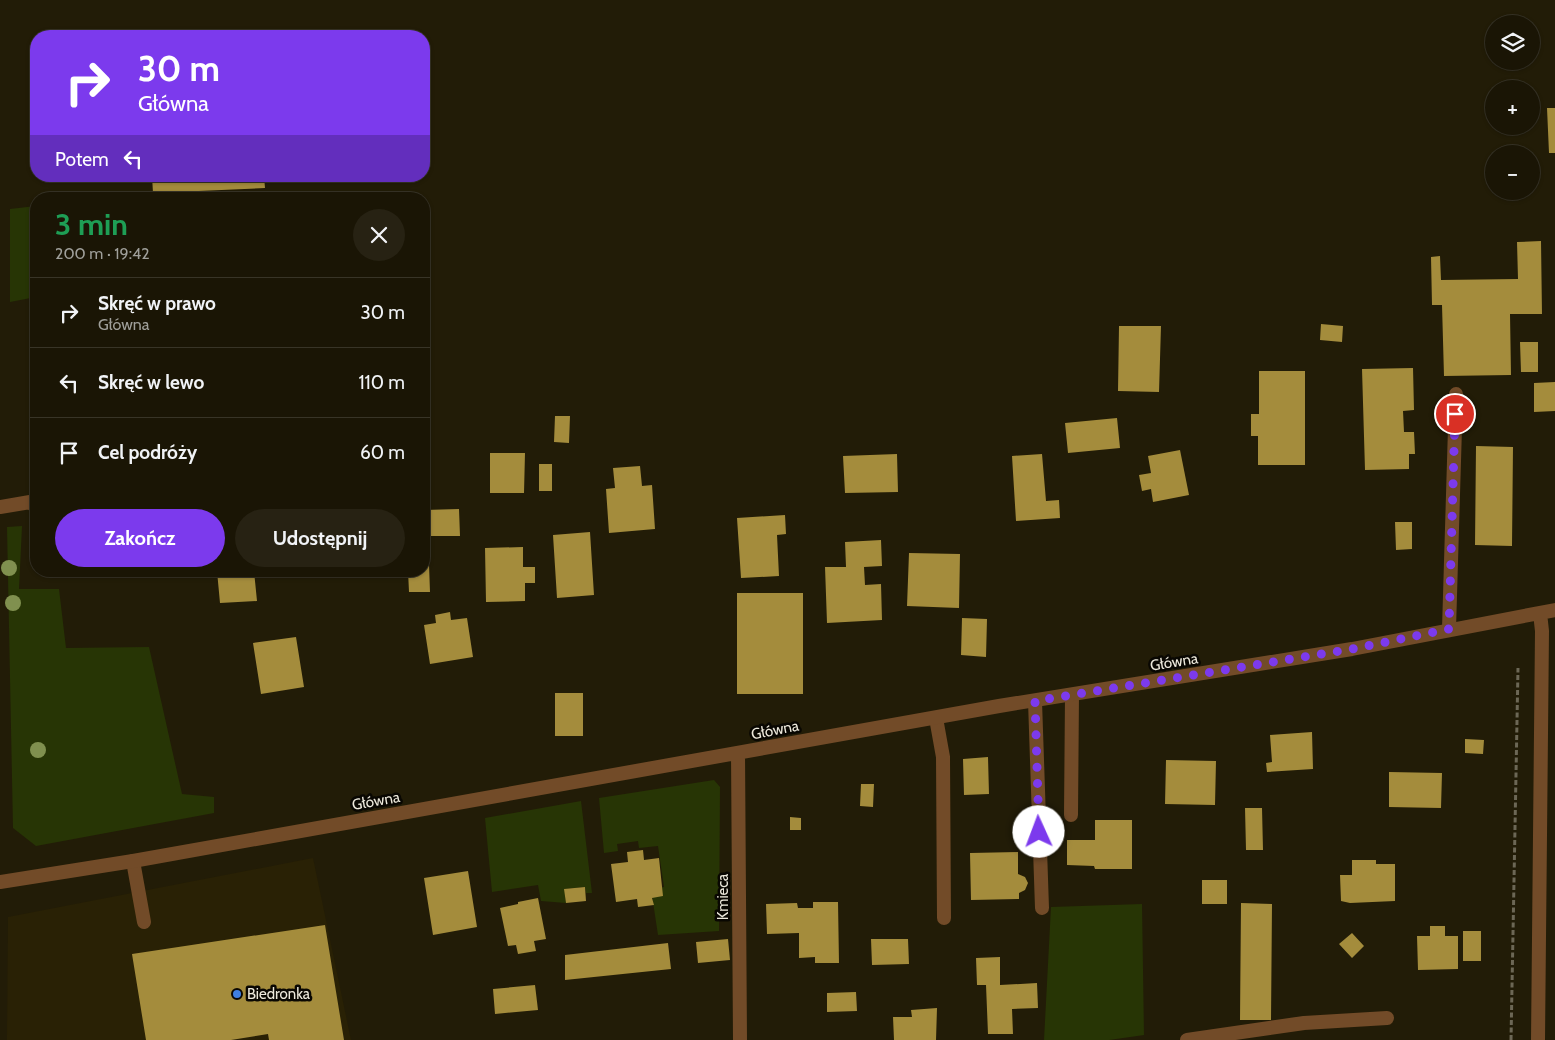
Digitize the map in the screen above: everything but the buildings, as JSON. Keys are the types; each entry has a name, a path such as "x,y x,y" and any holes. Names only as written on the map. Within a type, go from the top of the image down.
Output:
{"street":[{"path":"1449,629 1456,394"},
{"path":"0,507 30,502"},
{"name":"Główna","path":"0,882 133,861 936,718 1352,649 1555,610"},
{"path":"1538,1040 1542,631 1540,613"},
{"path":"1071,815 1072,695"},
{"path":"1035,701 1042,908"},
{"path":"936,718 943,757 944,918"},
{"name":"Kmieca","path":"738,753 740,1040"},
{"path":"133,861 144,922"},
{"path":"1187,1040 1304,1023 1387,1018"}],"path":[{"path":"1511,1040 1518,668"}],"shaded area":[{"path":"313,858 351,1040 7,1040 8,917"}],"green space":[{"path":"30,207 30,298 10,302 10,209"},
{"path":"22,526 19,589 59,589 66,648 149,647 182,794 214,797 214,813 36,846 13,828 7,527"},
{"path":"714,780 720,787 719,931 658,935 651,889 664,887 658,846 639,848 638,841 617,844 618,851 604,853 599,798"},
{"path":"581,801 592,893 586,893 585,887 565,889 566,903 541,901 538,885 492,892 485,818"},
{"path":"1142,904 1144,1035 1109,1040 1044,1040 1051,907"}],"place":[{"name":"Biedronka","path":"237,994"}],"route":[{"path":"1039,832 1035,701 1352,649 1449,629 1455,414"}]}
